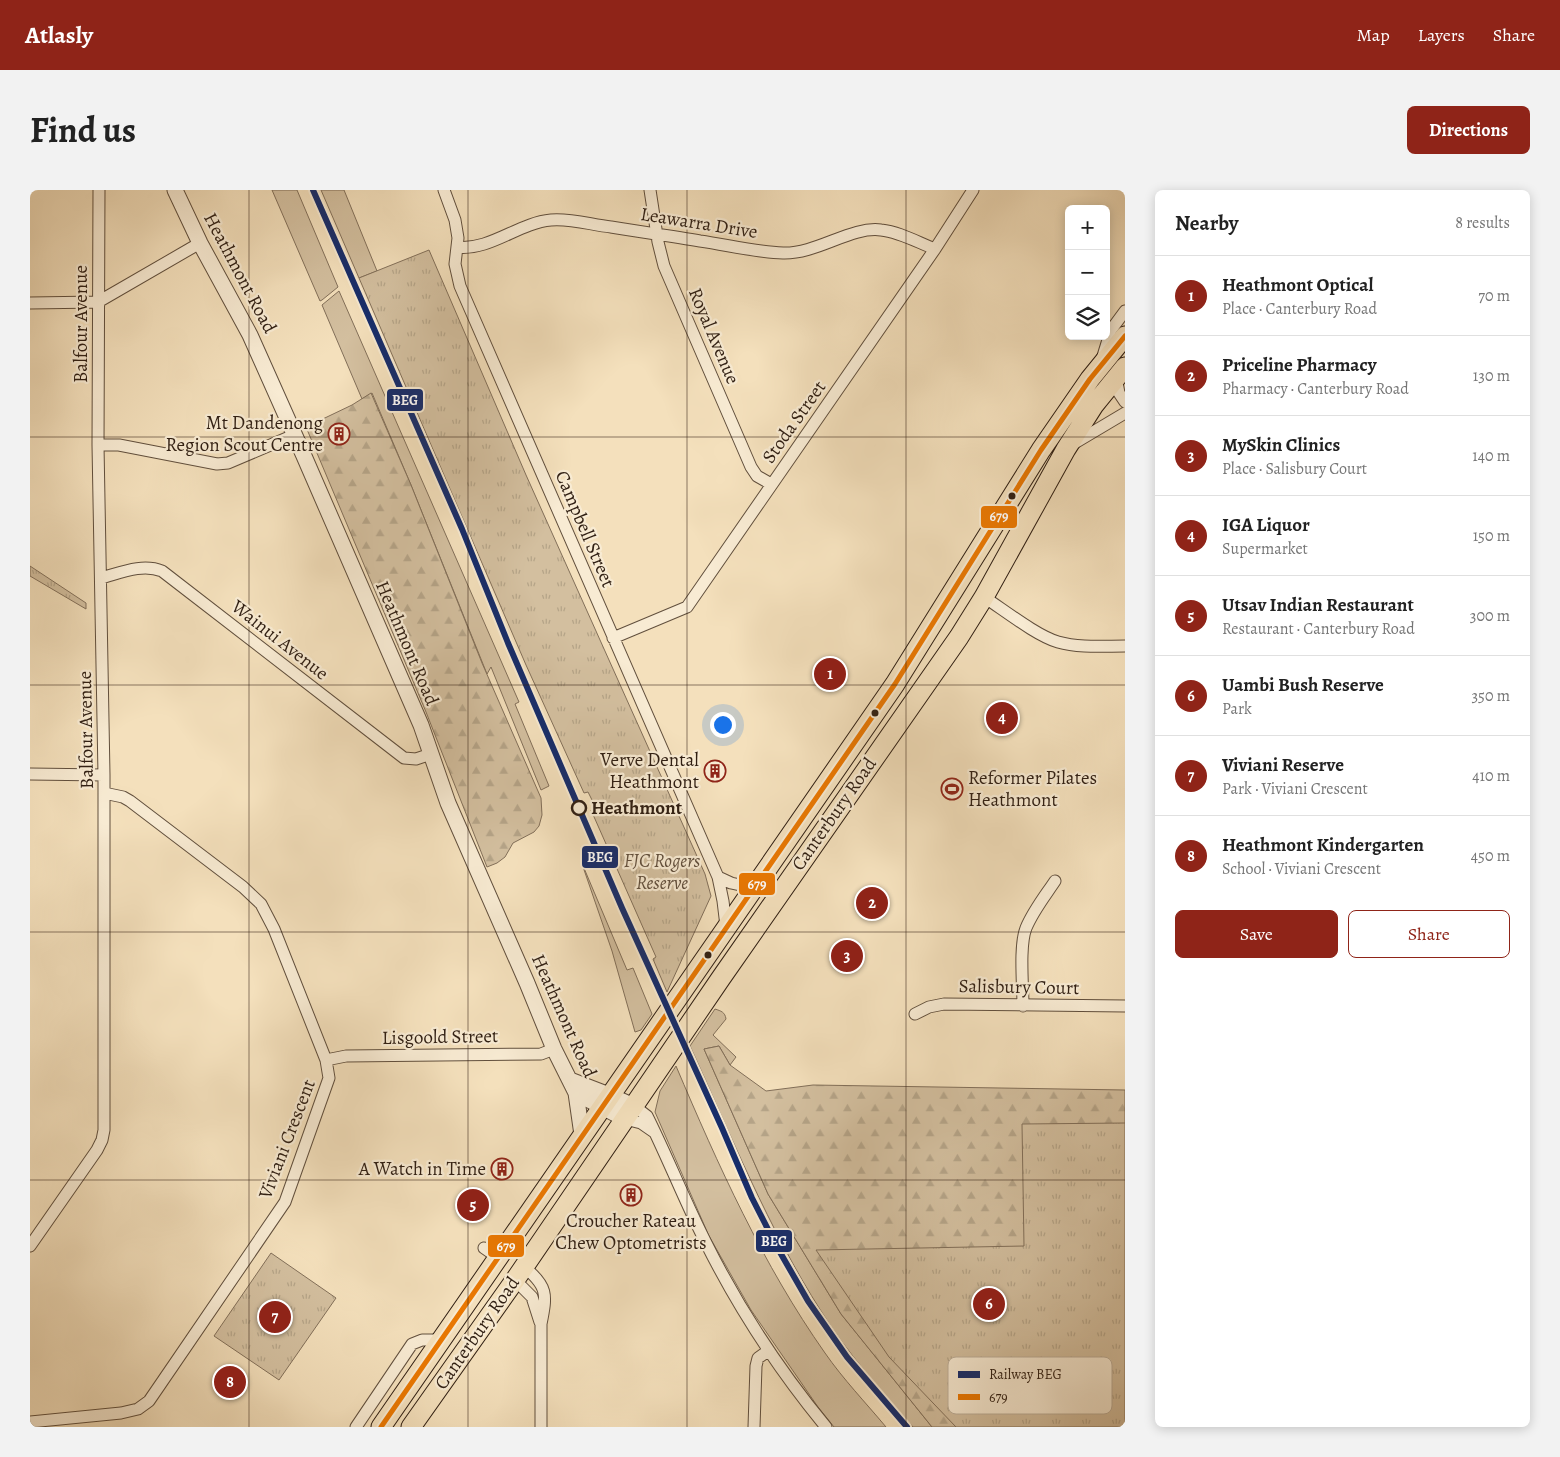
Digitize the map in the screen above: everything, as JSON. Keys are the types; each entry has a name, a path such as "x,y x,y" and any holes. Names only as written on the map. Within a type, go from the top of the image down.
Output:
{"main road":[{"name":"Canterbury Road","path":"381,1427 441,1340 491,1253 582,1135 754,888 895,684 1041,450 1101,365 1125,336"},
{"name":"Canterbury Road","path":"411,1427 519,1273 857,780 959,637 984,597 1066,448 1094,405 1121,372"},
{"path":"958,582 984,597"},
{"path":"837,766 857,780"},
{"path":"693,975 703,982 721,978"},
{"path":"491,1253 519,1273"}],"street":[{"name":"Balfour Avenue","path":"30,1246 97,1150 103,1135 104,775 98,445 98,190"},
{"name":"Heathmont Road","path":"174,190 200,243 244,322 294,435 410,702 448,803 527,982 554,1049 573,1086 629,1112"},
{"name":"Campbell Street","path":"444,190 455,220 458,238 454,264 460,286 718,877 724,901 726,926"},
{"name":"Royal Avenue","path":"650,190 664,266 752,468 757,476 771,484"},
{"name":"Stoda Street","path":"613,638 687,606 934,250 973,190"},
{"name":"Leawarra Drive","path":"457,247 477,247 531,224 551,220 658,234 745,249 785,253 816,248 862,231 880,230 901,235 934,250"},
{"path":"30,303 98,302 200,243"},
{"path":"1101,365 1111,330 1125,311"},
{"path":"1066,448 1125,410 1119,393 1121,372"},
{"path":"98,445 119,446 217,464 228,463 294,435"},
{"name":"Wainui Avenue","path":"101,578 140,568 162,571 404,758 416,760 431,754"},
{"path":"984,597 1037,632 1058,642 1088,646 1125,646"},
{"path":"30,774 104,775"},
{"name":"Viviani Crescent","path":"30,1422 121,1412 138,1408 149,1401 285,1202 328,1083 329,1071 326,1060 274,929 261,904 243,887 130,801 123,797 104,793"},
{"path":"718,877 731,883 754,888"},
{"path":"1023,1006 1023,948 1026,930 1033,914 1055,881"},
{"name":"Salisbury Court","path":"915,1014 929,1007 944,1004 1125,1006"},
{"name":"Lisgoold Street","path":"326,1060 346,1056 541,1054 554,1049"},
{"path":"573,1086 582,1135"},
{"path":"629,1112 655,1132 705,1242 734,1295 768,1350 804,1402 826,1427"},
{"path":"519,1273 537,1277 544,1288 544,1307 541,1324 541,1427"},
{"path":"519,1273 532,1297 541,1324"},
{"path":"532,1297 544,1288"},
{"path":"356,1427 412,1344 422,1340 441,1340"},
{"path":"754,1427 756,1366 758,1358 768,1350"}],"green space":[{"path":"272,190 297,190 338,287 320,301"},
{"path":"321,190 344,190 377,271 359,278"},
{"name":"FJC Rogers Reserve","path":"429,250 526,475 705,874 711,896 667,992 653,959 656,957 591,810 596,808 588,792 584,793 526,665 359,278"},
{"path":"339,291 519,702 515,704 549,786 541,790 491,667 487,674 372,393 362,399 322,305"},
{"path":"371,393 411,485 482,663 541,798 542,815 539,826 534,832 513,843 505,857 487,867 426,712 306,427 352,405"},
{"path":"30,566 86,603 86,609 30,576"},
{"path":"581,861 627,970 633,968 652,1014 641,1030 635,1032 612,951"},
{"path":"715,1009 724,1013 726,1019 713,1035 736,1057 730,1065 719,1046 704,1049 768,1194 841,1314 932,1427 913,1427 865,1371 831,1327 784,1247 751,1181 690,1046"},
{"path":"719,1046 730,1065 766,1091 813,1085 1125,1090 1125,1427 932,1427 841,1314 768,1194 704,1049"},
{"path":"676,1066 725,1177 781,1285 832,1363 886,1427 834,1427 751,1310 709,1236 655,1112 660,1091"},
{"path":"1125,1123 1125,1427 956,1427 889,1357 816,1250 1024,1246 1022,1124"},
{"path":"271,1253 336,1298 279,1380 214,1336"}],"rail line":[{"name":"BEG","path":"313,190 462,529 508,643 622,908 752,1198 808,1301 847,1357 907,1427"}],"transit line":[{"name":"679","path":"381,1427 895,684 1041,450 1090,379 1125,336"}],"place":[{"name":"Mt Dandenong Region Scout Centre","path":"339,434"},
{"name":"Heathmont Optical","path":"830,674"},
{"name":"IGA Liquor","path":"1002,718"},
{"name":"Verve Dental Heathmont","path":"715,771"},
{"name":"Reformer Pilates Heathmont","path":"952,789"},
{"name":"Heathmont","path":"579,808"},
{"name":"Priceline Pharmacy","path":"872,903"},
{"name":"MySkin Clinics","path":"847,956"},
{"name":"A Watch in Time","path":"502,1169"},
{"name":"Croucher Rateau Chew Optometrists","path":"631,1195"},
{"name":"Utsav Indian Restaurant","path":"473,1205"},
{"name":"Uambi Bush Reserve","path":"989,1304"},
{"name":"Viviani Reserve","path":"275,1317"},
{"name":"Heathmont Kindergarten","path":"230,1382"}]}
